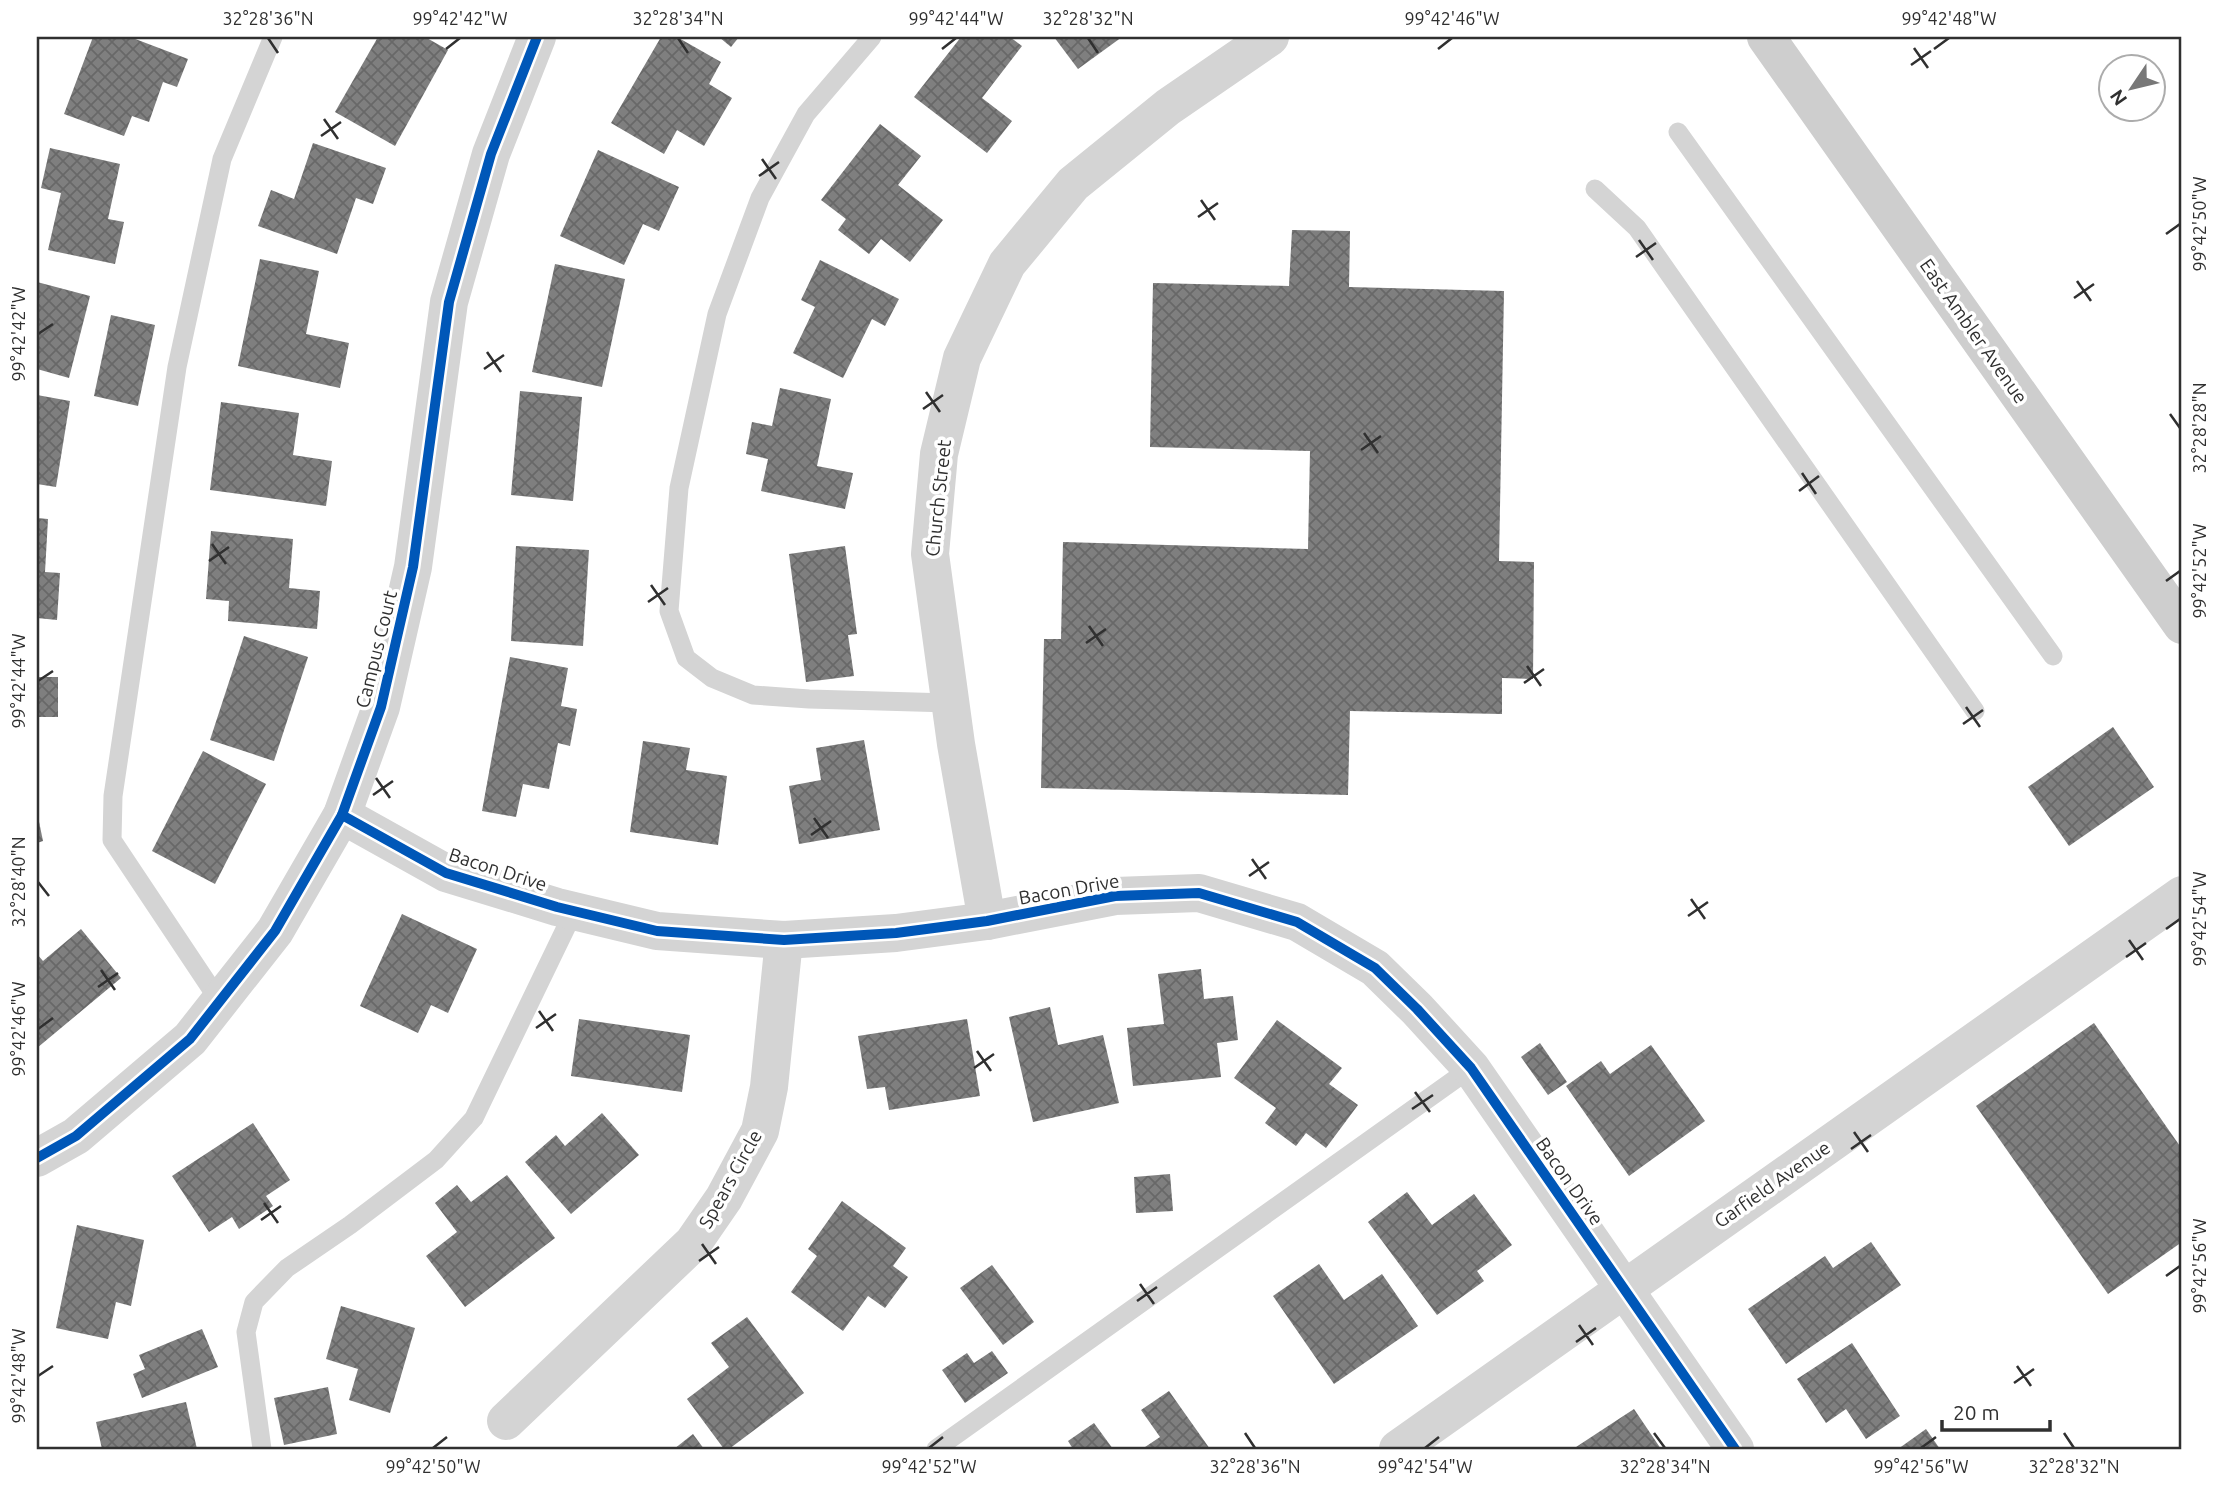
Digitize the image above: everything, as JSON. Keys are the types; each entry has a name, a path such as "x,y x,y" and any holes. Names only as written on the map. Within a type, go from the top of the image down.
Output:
{"main road":[{"name":"East Ambler Avenue","path":"1766,37 2178,610"}],"street":[{"name":"Campus Court","path":"37,1158 76,1136 190,1039 275,932 342,815 381,707 413,568 449,302 491,153 537,37"},
{"name":"Church Street","path":"987,921 950,703 929,554 939,454 962,358 1007,264 1073,184 1168,107 1270,37"},
{"name":"Bacon Drive","path":"342,815 446,873 574,911 657,931 784,940 897,933 987,921 1115,896 1199,893 1297,922 1375,968 1471,1068 1735,1449"},
{"name":"Garfield Avenue","path":"1398,1449 2182,895"},
{"name":"Spears Circle","path":"506,1422 693,1242 724,1198 760,1131 769,1087 784,940"}],"lane":[{"path":"220,1002 113,840 113,796 177,367 222,159 273,37"},
{"path":"872,37 806,114 760,198 717,314 679,488 669,611 686,658 712,678 753,695 950,703"},
{"path":"1678,132 2053,656"},
{"path":"1595,188 1637,228 1975,711"},
{"path":"262,1449 246,1332 254,1302 287,1268 350,1225 436,1160 474,1118 574,911"},
{"path":"936,1449 1471,1068"}],"building":[{"path":"93,37 130,37 188,59 177,87 163,82 149,122 132,116 124,136 64,114"},
{"path":"378,37 425,37 448,50 395,146 335,112"},
{"path":"661,37 677,37 721,62 709,84 732,98 704,146 677,130 664,154 611,123"},
{"path":"719,37 739,37 731,47"},
{"path":"961,37 1010,37 1022,46 982,98 1012,121 987,153 914,97"},
{"path":"1054,37 1122,37 1078,69"},
{"path":"880,124 921,156 898,185 943,220 910,262 881,239 869,254 838,230 846,219 821,200"},
{"path":"313,143 386,168 373,204 356,198 337,254 258,226 271,190 294,199"},
{"path":"50,148 120,164 108,219 124,222 115,264 48,250 61,193 41,188"},
{"path":"598,150 679,187 659,231 643,224 624,265 560,236"},
{"path":"1292,230 1350,231 1349,287 1504,291 1499,561 1534,562 1533,679 1502,678 1502,714 1350,711 1348,795 1041,788 1044,639 1061,639 1063,542 1308,549 1310,451 1150,447 1153,283 1289,286"},
{"path":"260,259 319,271 306,334 349,343 340,388 238,366"},
{"path":"820,260 899,299 885,326 872,319 843,378 793,353 815,307 801,300"},
{"path":"555,264 625,279 602,387 532,372"},
{"path":"37,282 90,296 69,378 37,369"},
{"path":"111,315 155,325 138,406 94,396"},
{"path":"780,388 831,399 817,466 853,473 845,509 761,491 768,459 746,454 752,422 772,426"},
{"path":"520,391 582,397 573,501 511,495"},
{"path":"37,395 70,401 56,487 37,484"},
{"path":"221,402 299,413 293,455 332,461 326,506 210,490"},
{"path":"37,518 48,519 45,572 60,573 57,620 37,618"},
{"path":"211,531 293,539 289,588 320,591 317,629 228,621 229,601 206,599"},
{"path":"516,546 589,550 583,646 511,641"},
{"path":"845,546 857,634 848,635 854,676 806,682 789,554"},
{"path":"244,636 308,657 274,761 210,740"},
{"path":"510,657 568,668 561,706 577,709 570,746 558,743 549,789 523,784 516,817 482,811"},
{"path":"37,677 58,677 58,717 37,717"},
{"path":"2113,727 2154,787 2069,846 2028,787"},
{"path":"864,740 880,830 799,844 789,786 821,780 816,748"},
{"path":"643,741 690,748 686,770 727,776 718,845 630,832"},
{"path":"203,751 266,784 215,884 152,851"},
{"path":"37,812 43,841 37,843"},
{"path":"402,914 477,949 448,1013 431,1005 418,1033 360,1006"},
{"path":"81,929 121,978 37,1048 37,954 43,961"},
{"path":"1201,969 1204,999 1233,996 1238,1040 1217,1043 1221,1077 1133,1086 1127,1028 1164,1024 1158,974"},
{"path":"1050,1007 1058,1045 1103,1035 1119,1103 1033,1122 1009,1017"},
{"path":"579,1019 690,1035 682,1092 571,1076"},
{"path":"967,1019 980,1096 889,1110 885,1087 867,1089 858,1036"},
{"path":"1277,1020 1342,1068 1329,1084 1358,1105 1326,1148 1306,1133 1296,1146 1265,1123 1276,1108 1234,1078"},
{"path":"2094,1023 2182,1149 2182,1242 2108,1294 1976,1106"},
{"path":"1540,1043 1567,1082 1548,1095 1521,1057"},
{"path":"1651,1045 1705,1121 1629,1176 1566,1086 1601,1061 1610,1074"},
{"path":"602,1113 639,1155 571,1214 525,1162 556,1135 565,1146"},
{"path":"253,1123 290,1180 266,1196 273,1206 239,1229 232,1217 209,1232 172,1176"},
{"path":"1170,1174 1173,1211 1136,1213 1134,1177"},
{"path":"507,1175 555,1238 465,1307 426,1256 457,1232 435,1203 457,1185 471,1202"},
{"path":"1407,1192 1432,1225 1474,1194 1512,1245 1477,1271 1484,1281 1437,1315 1368,1222"},
{"path":"842,1201 906,1248 893,1266 908,1277 885,1308 868,1296 843,1331 791,1292 817,1256 808,1249"},
{"path":"77,1225 144,1240 131,1306 116,1302 108,1339 56,1328"},
{"path":"1871,1242 1901,1285 1786,1364 1748,1309 1825,1256 1833,1268"},
{"path":"1319,1264 1344,1300 1382,1274 1418,1326 1334,1384 1273,1296"},
{"path":"992,1265 1034,1322 1003,1345 960,1288"},
{"path":"341,1306 415,1328 390,1413 349,1400 358,1369 326,1359"},
{"path":"747,1317 804,1393 729,1449 724,1449 687,1399 729,1367 711,1343"},
{"path":"202,1329 218,1367 142,1398 133,1374 145,1369 139,1355"},
{"path":"1852,1343 1900,1416 1866,1439 1846,1409 1826,1423 1797,1379"},
{"path":"992,1351 1008,1373 965,1403 942,1370 967,1353 974,1363"},
{"path":"328,1387 337,1434 284,1445 274,1398"},
{"path":"1169,1391 1210,1449 1142,1449 1160,1437 1141,1410"},
{"path":"186,1402 197,1449 102,1449 96,1422"},
{"path":"1634,1409 1661,1449 1573,1449"},
{"path":"1094,1423 1113,1449 1073,1449 1068,1441"},
{"path":"1926,1429 1940,1449 1898,1449"},
{"path":"693,1434 704,1449 674,1449"}],"cycle path":[{"path":"37,1158 76,1136 190,1039 275,931 342,815 381,707 413,567 449,302 491,154 537,37"},
{"path":"342,815 446,873 557,907 657,931 784,940 896,933 987,921 1115,896 1199,893 1297,922 1375,968 1471,1068 1735,1449"}]}
